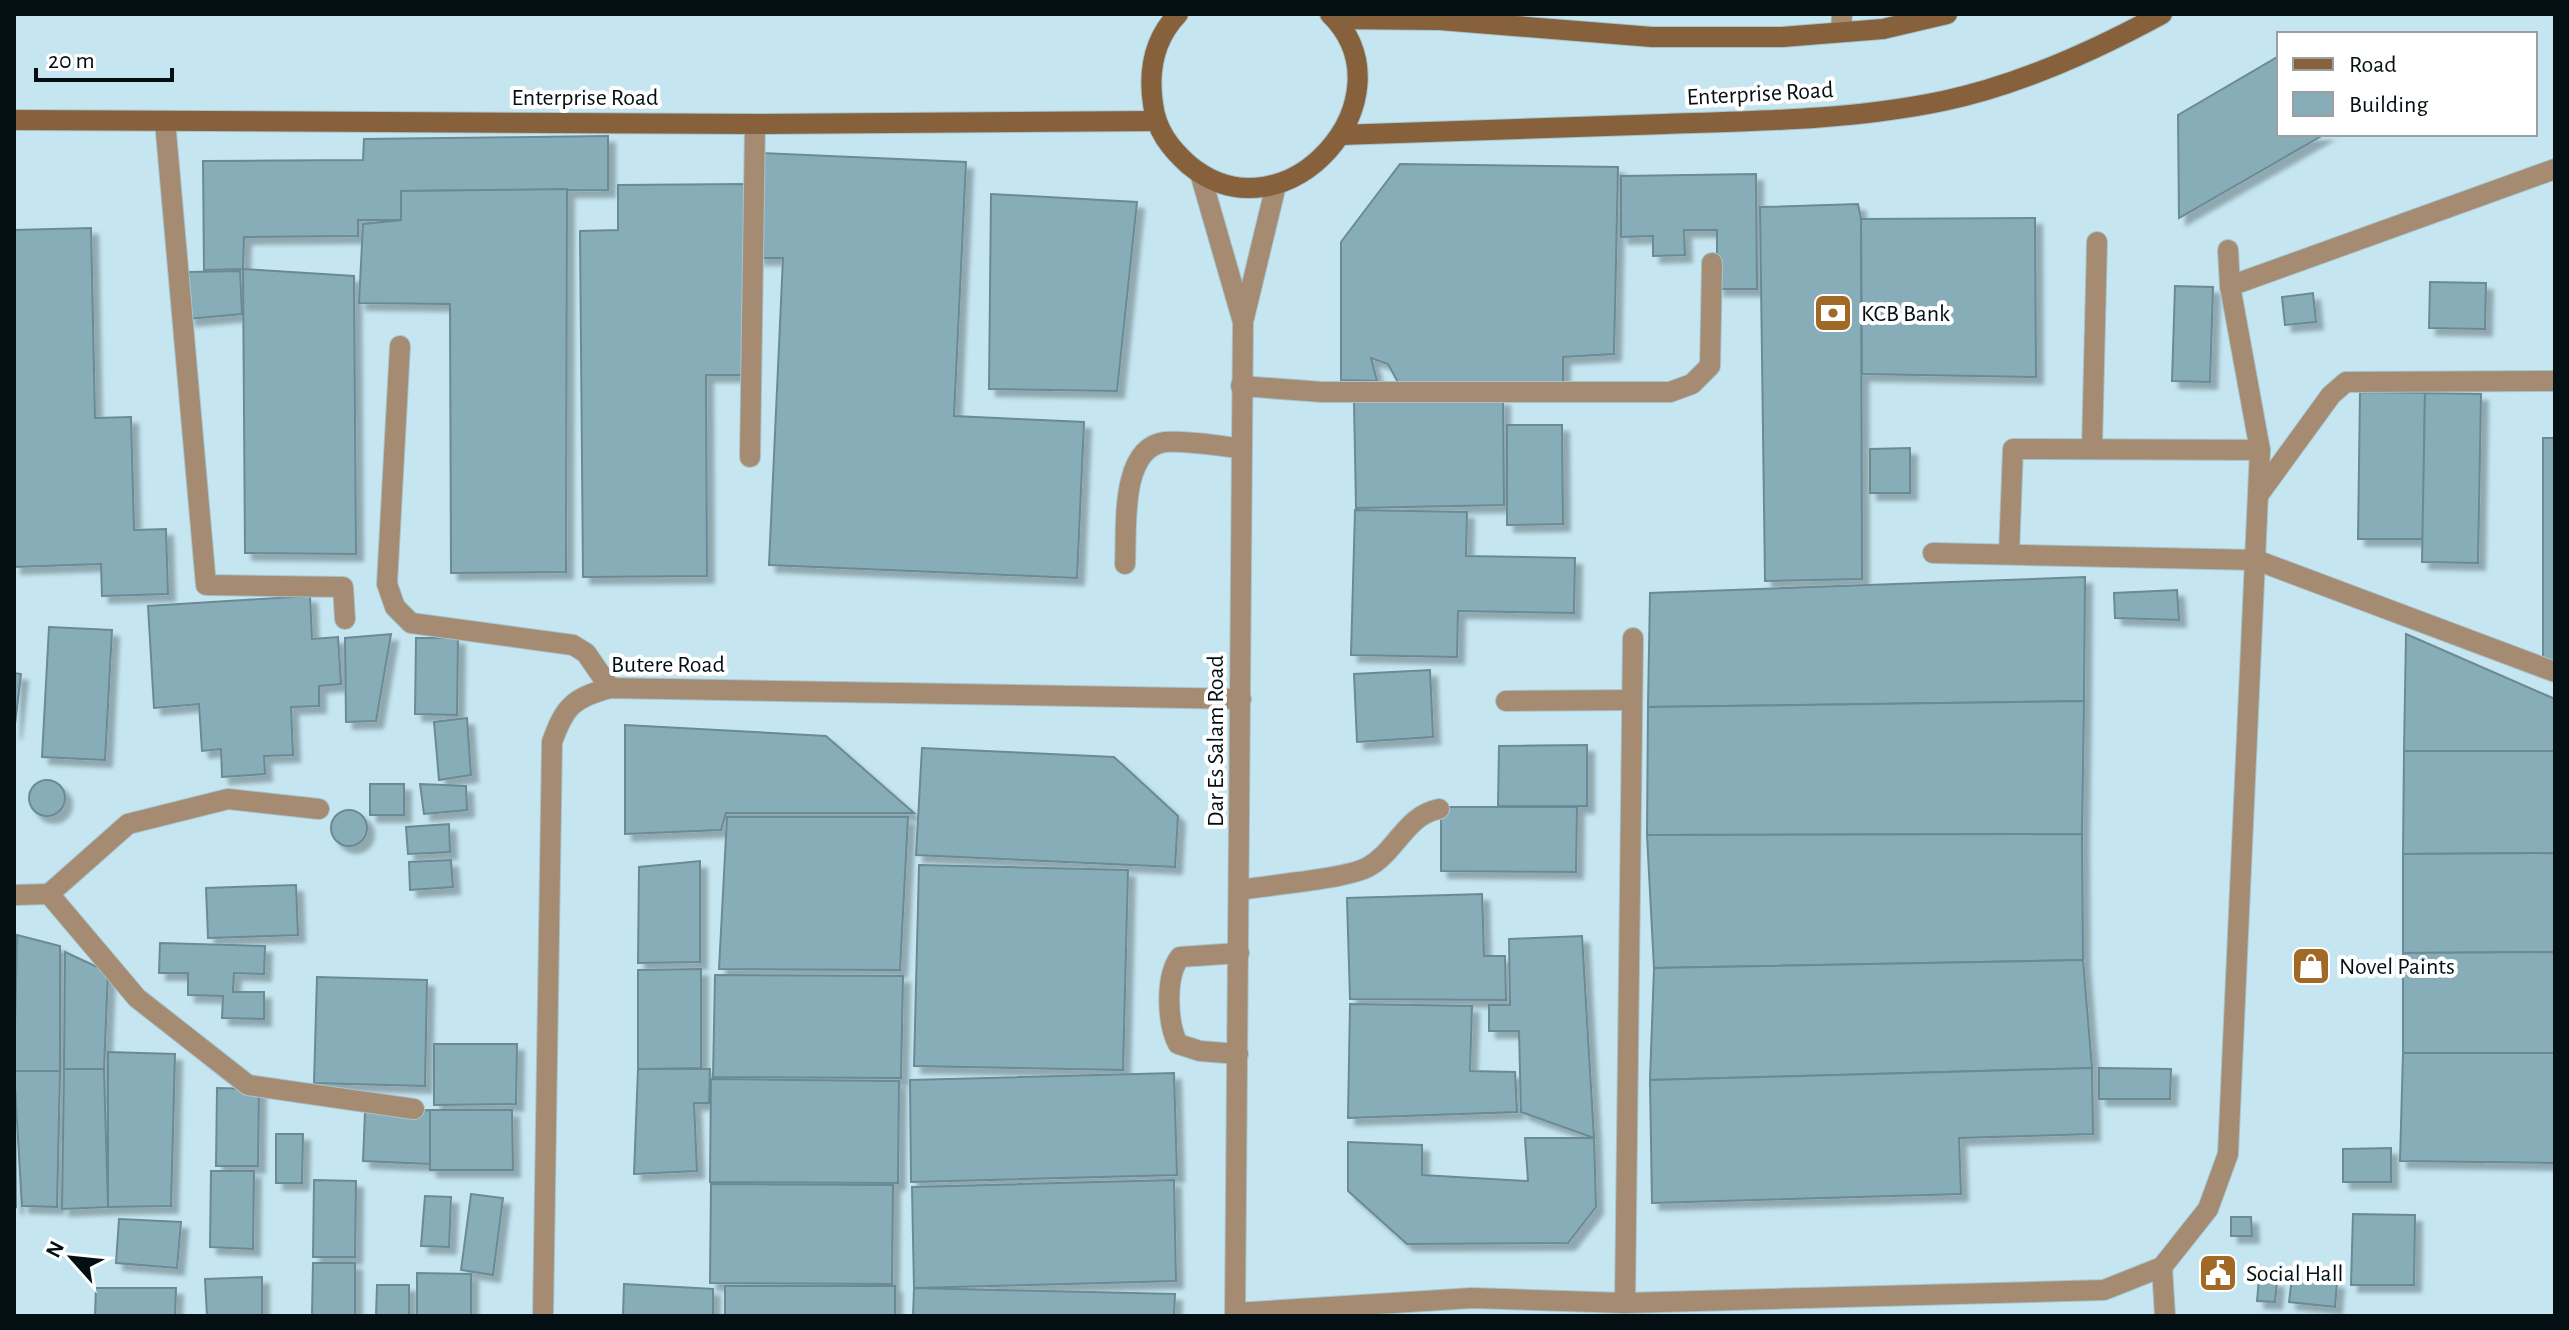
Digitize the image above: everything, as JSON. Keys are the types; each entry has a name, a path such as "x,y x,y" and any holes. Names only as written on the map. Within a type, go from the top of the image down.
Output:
{"main road":[{"path":"1178,14 1163,30 1149,75 1155,121 1173,151 1200,173 1236,187 1276,185 1314,167 1343,135 1354,107 1357,76 1350,46 1333,17"},
{"path":"1333,17 1440,20 1652,37 1782,37 1842,23 1883,29 1947,14"},
{"name":"Enterprise Road","path":"1343,135 1772,121 1885,110 1945,101 2020,79 2105,45 2162,14"},
{"name":"Enterprise Road","path":"14,120 755,124 1155,121"}],"street":[{"path":"165,121 206,585 343,587 345,619"},
{"path":"750,457 755,124"},
{"path":"2230,286 2555,169"},
{"name":"Dar Es Salam Road","path":"1200,173 1243,322 1235,1314"},
{"path":"1243,322 1276,185"},
{"path":"2092,447 2097,242"},
{"path":"1235,1314 1625,1303 1825,1307 2104,1290 2162,1267 2208,1209 2228,1154 2260,450 2230,286 2228,250"},
{"path":"1241,386 1322,392 1670,392 1692,384 1710,366 1712,263"},
{"path":"400,346 387,584 395,607 411,623 573,645 586,653 610,688"},
{"path":"2259,494 2331,395 2346,382 2555,381"},
{"path":"1125,564 1130,477 1140,454 1163,442 1240,448"},
{"path":"2009,554 2013,449 2260,450"},
{"path":"1933,553 2256,560 2555,672"},
{"path":"1625,1303 1633,638"},
{"name":"Butere Road","path":"543,1316 552,742 563,713 583,695 610,688 1241,699"},
{"path":"1506,701 1632,700"},
{"path":"14,895 49,894 128,824 228,799 319,809"},
{"path":"1239,890 1361,870 1380,859 1420,815 1439,809"},
{"path":"49,894 137,998 248,1085 414,1109"},
{"path":"1238,1054 1200,1051 1178,1044 1172,1031 1172,967 1180,957 1239,953"},
{"path":"2162,1267 2165,1316"}],"building":[{"path":"2277,57 2277,136 2322,136 2179,218 2178,115"},
{"path":"608,136 608,190 401,191 401,220 358,220 358,236 244,237 243,269 204,270 203,161 363,160 364,139"},
{"path":"761,153 966,162 954,416 1084,422 1077,578 769,565 783,258 757,258"},
{"path":"1400,164 1618,167 1614,354 1563,357 1563,382 1400,386 1388,364 1371,358 1377,381 1341,380 1341,242"},
{"path":"1756,174 1757,289 1717,289 1717,230 1684,230 1685,255 1653,256 1653,236 1621,237 1621,176"},
{"path":"746,184 748,375 706,375 707,576 583,577 580,231 618,230 618,185"},
{"path":"567,189 566,572 451,573 450,304 359,303 363,224 401,220 401,191"},
{"path":"991,194 1137,202 1117,391 989,389"},
{"path":"1858,204 1861,219 1862,579 1765,581 1760,207"},
{"path":"2035,218 2036,377 1862,374 1861,219"},
{"path":"91,228 95,418 131,417 134,530 166,529 168,594 102,596 101,564 14,567 14,230"},
{"path":"243,269 354,276 356,554 245,553"},
{"path":"240,271 242,314 188,319 189,272"},
{"path":"2430,282 2486,283 2485,329 2429,328"},
{"path":"2175,286 2213,287 2210,382 2172,381"},
{"path":"2313,293 2316,322 2285,325 2282,297"},
{"path":"2360,392 2425,393 2423,539 2358,539"},
{"path":"2425,393 2481,394 2478,563 2422,562"},
{"path":"1503,399 1504,505 1356,508 1354,402"},
{"path":"1507,425 1562,425 1563,524 1507,525"},
{"path":"2543,438 2555,438 2555,664 2543,664"},
{"path":"1910,448 1910,493 1870,493 1870,449"},
{"path":"1355,510 1467,512 1466,556 1575,558 1574,613 1458,611 1457,657 1351,655"},
{"path":"2085,577 2084,701 1648,707 1650,593"},
{"path":"2177,590 2179,620 2115,618 2114,593"},
{"path":"310,596 312,639 338,637 341,684 319,686 319,706 291,707 293,755 264,756 265,774 222,777 221,749 202,751 199,704 154,708 148,606"},
{"path":"49,627 112,630 105,760 42,757"},
{"path":"391,634 376,721 346,722 345,638"},
{"path":"2406,634 2555,699 2555,751 2404,751"},
{"path":"416,638 458,638 457,715 415,714"},
{"path":"1430,670 1433,737 1357,742 1354,674"},
{"path":"14,673 21,674 14,733"},
{"path":"2084,701 2082,834 1647,835 1648,707"},
{"path":"467,718 471,775 439,780 434,722"},
{"path":"625,725 826,736 914,813 726,813 721,830 625,834"},
{"path":"1587,745 1587,806 1498,806 1499,746"},
{"path":"922,748 1114,757 1178,816 1175,867 916,855"},
{"path":"2404,751 2555,751 2555,853 2403,854"},
{"path":"47,780 60,785 65,798 60,811 47,816 34,811 29,798 34,785"},
{"path":"370,784 404,784 404,815 370,815"},
{"path":"420,784 466,786 467,810 424,814"},
{"path":"1441,807 1577,807 1576,872 1441,871"},
{"path":"349,810 362,815 367,828 362,841 349,846 336,841 331,828 336,815"},
{"path":"727,817 908,817 900,970 719,969"},
{"path":"449,824 450,852 408,854 406,827"},
{"path":"2082,834 2083,960 1654,968 1647,835"},
{"path":"2555,853 2555,952 2403,953 2403,854"},
{"path":"451,860 453,887 410,890 409,862"},
{"path":"700,861 700,962 638,963 639,867"},
{"path":"919,865 1128,870 1123,1070 914,1066"},
{"path":"296,885 298,935 208,938 206,888"},
{"path":"1482,894 1484,956 1505,956 1506,1000 1350,999 1347,898"},
{"path":"14,935 17,935 14,1071"},
{"path":"17,935 60,946 60,1071 14,1071"},
{"path":"1582,936 1594,1138 1521,1112 1519,1031 1489,1031 1489,1005 1510,1005 1509,939"},
{"path":"160,943 265,946 264,974 234,973 233,992 264,992 264,1019 222,1018 223,996 188,995 188,973 159,973"},
{"path":"65,952 108,972 104,1069 64,1069"},
{"path":"2555,952 2555,1053 2403,1053 2403,953"},
{"path":"2083,960 2092,1068 1650,1080 1654,968"},
{"path":"701,969 701,1068 638,1069 638,970"},
{"path":"715,975 903,976 901,1078 713,1077"},
{"path":"317,977 427,980 425,1086 314,1083"},
{"path":"1350,1004 1472,1006 1470,1071 1515,1072 1517,1112 1348,1118"},
{"path":"434,1044 517,1044 516,1104 434,1105"},
{"path":"108,1052 175,1054 171,1206 108,1207"},
{"path":"2403,1053 2555,1053 2555,1163 2400,1161"},
{"path":"2092,1068 2093,1134 1959,1138 1961,1194 1652,1203 1650,1080"},
{"path":"2099,1068 2171,1069 2170,1099 2099,1099"},
{"path":"64,1069 104,1069 108,1207 62,1209"},
{"path":"638,1069 710,1069 709,1103 694,1103 697,1171 634,1174"},
{"path":"14,1071 60,1071 57,1207 22,1206"},
{"path":"1174,1073 1177,1175 911,1182 910,1080"},
{"path":"15,1077 16,1207 14,1206"},
{"path":"711,1079 899,1081 898,1183 710,1182"},
{"path":"217,1088 259,1089 258,1166 216,1166"},
{"path":"430,1110 512,1110 513,1170 430,1170"},
{"path":"430,1110 430,1164 363,1161 365,1112"},
{"path":"276,1134 303,1134 302,1183 276,1183"},
{"path":"1525,1138 1594,1138 1596,1207 1568,1243 1407,1244 1348,1191 1348,1142 1422,1145 1422,1175 1528,1181"},
{"path":"2391,1148 2391,1182 2343,1182 2343,1149"},
{"path":"211,1171 254,1171 253,1249 210,1247"},
{"path":"314,1180 356,1181 355,1257 313,1257"},
{"path":"1174,1180 1176,1281 914,1288 912,1187"},
{"path":"711,1184 893,1185 892,1284 710,1283"},
{"path":"471,1194 503,1198 493,1275 461,1270"},
{"path":"425,1196 451,1197 449,1247 421,1246"},
{"path":"2353,1214 2415,1215 2414,1285 2351,1285"},
{"path":"2231,1217 2251,1217 2252,1236 2231,1236"},
{"path":"119,1219 181,1222 177,1268 116,1263"},
{"path":"313,1263 355,1263 355,1316 312,1316"},
{"path":"417,1273 471,1274 471,1316 417,1316"},
{"path":"262,1277 262,1316 207,1316 205,1279"},
{"path":"2292,1277 2337,1282 2335,1307 2289,1302"},
{"path":"2259,1279 2277,1281 2275,1302 2257,1301"},
{"path":"624,1284 713,1289 713,1316 623,1316"},
{"path":"377,1285 409,1285 409,1316 376,1316"},
{"path":"725,1286 895,1286 895,1316 725,1316"},
{"path":"96,1288 176,1288 175,1316 95,1316"},
{"path":"914,1288 1175,1294 1174,1316 913,1316"}],"place":[{"name":"KCB Bank","path":"1833,313"},
{"name":"Novel Paints","path":"2311,966"},
{"name":"Social Hall","path":"2218,1273"}]}
